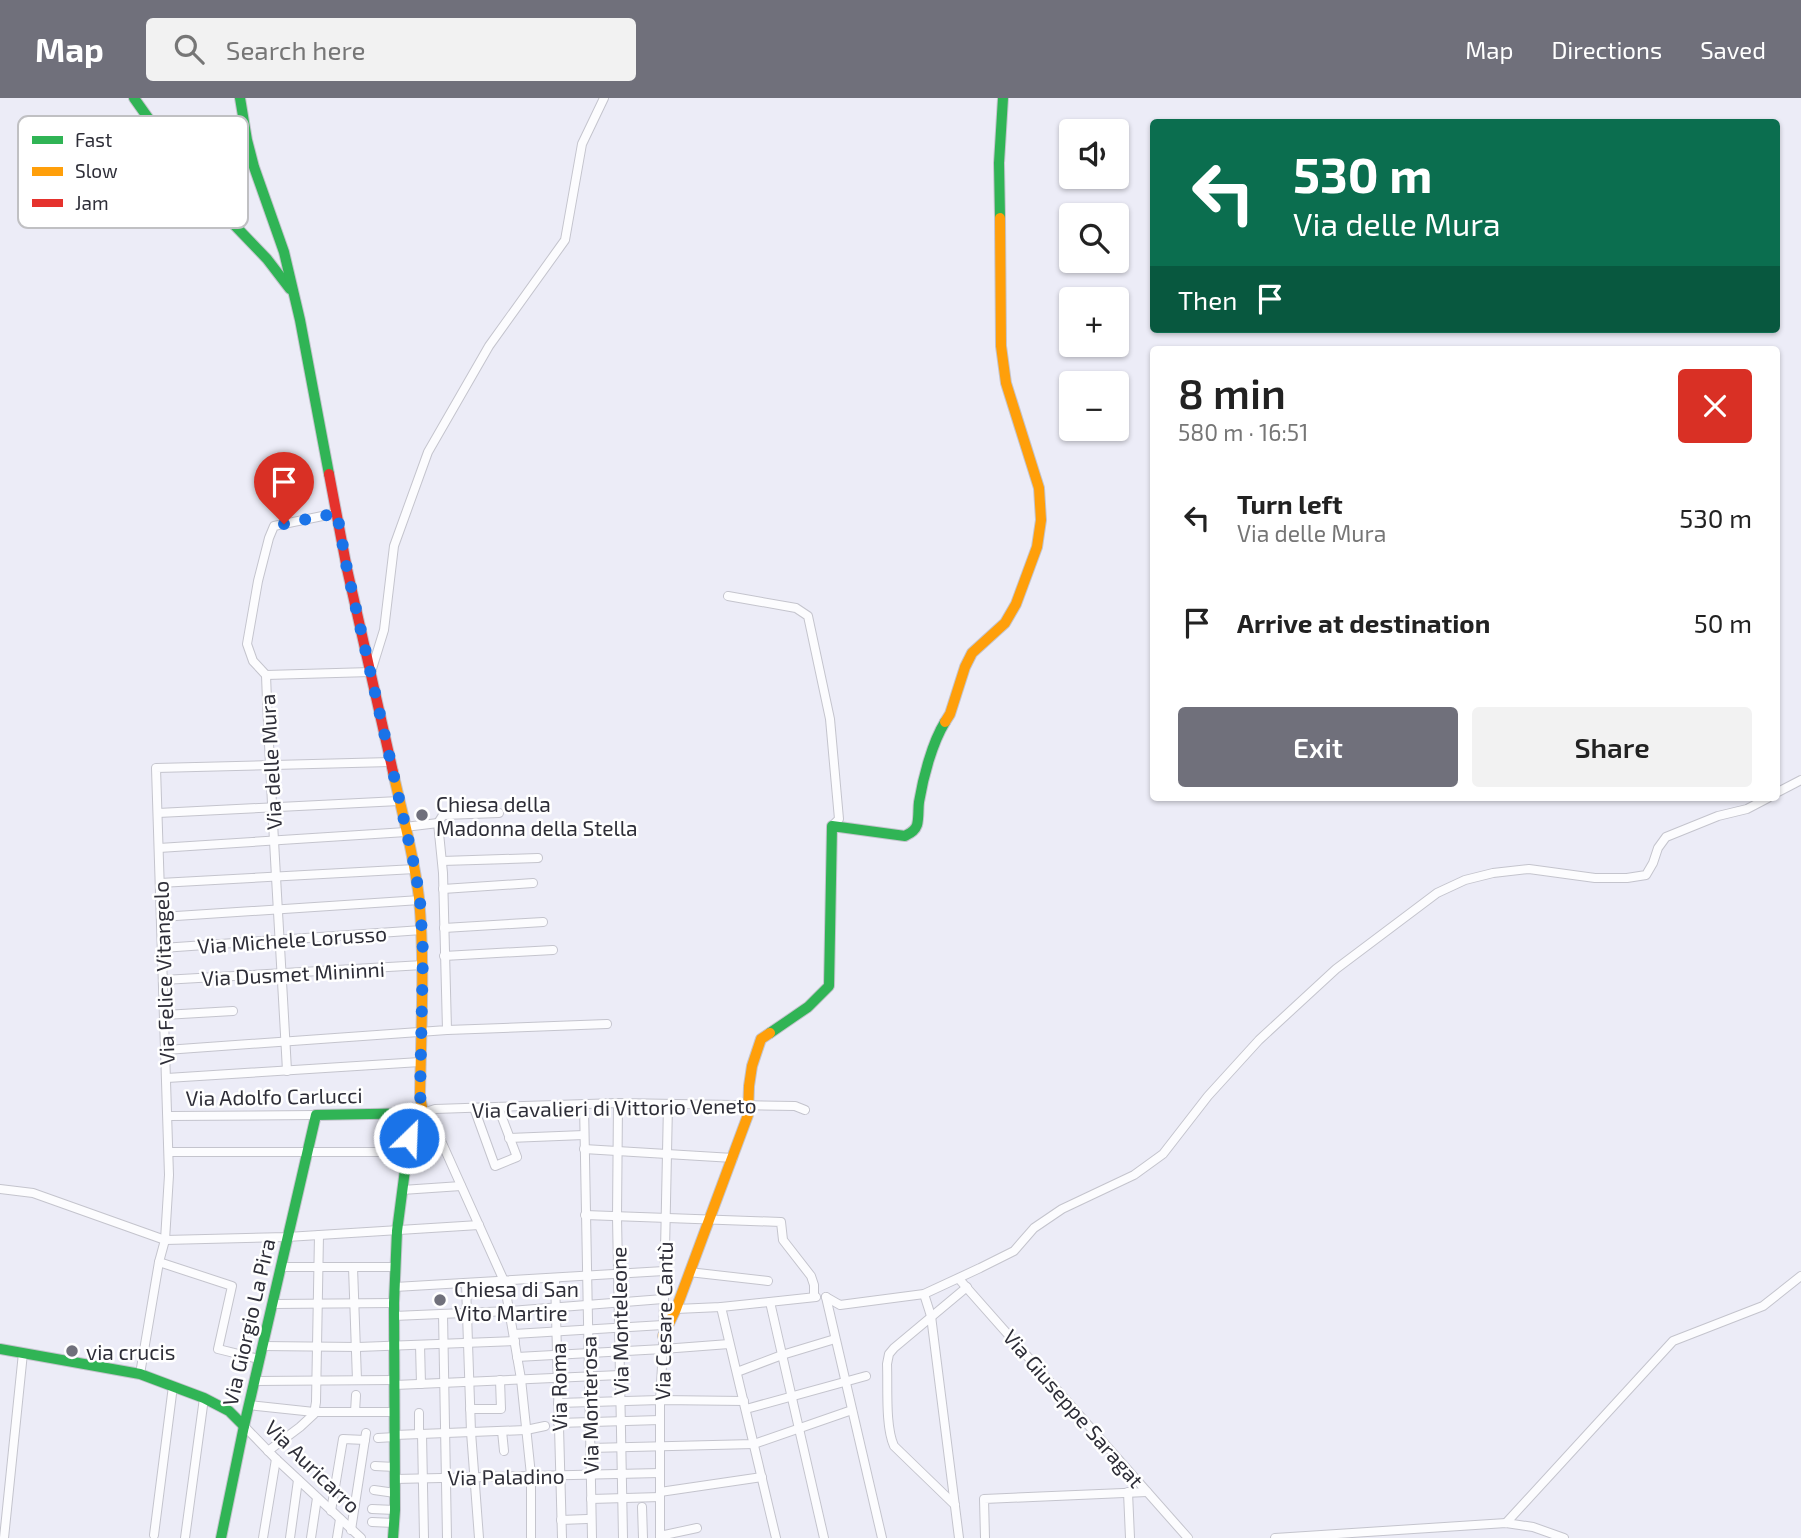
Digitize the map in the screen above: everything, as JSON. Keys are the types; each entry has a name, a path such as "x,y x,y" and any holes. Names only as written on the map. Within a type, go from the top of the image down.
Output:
{"street":[{"path":"134,98 147,116"},
{"path":"240,98 243,116"},
{"path":"371,672 384,630 394,545 428,452 489,346 565,240 582,144 604,98"},
{"path":"832,826 905,836 913,832 917,825 927,769 940,730 950,714 965,667 972,653 1005,623 1016,604 1037,547 1041,520 1039,488 1006,383 1002,346 999,163 1003,98"},
{"path":"248,144 284,252 294,294 347,569 415,869 422,930 420,1096 423,1112 433,1123 504,1281 521,1379 531,1475 531,1538"},
{"path":"237,228 267,259 294,294"},
{"name":"Via delle Mura","path":"287,1071 266,675 253,661 247,644 258,581 274,526 337,513"},
{"path":"262,1346 394,1346 467,1343 557,1332 620,1328 663,1331 676,1309 748,1115 752,1066 761,1039 808,1007 829,986 832,826 839,819 831,733 808,616 796,608 729,596"},
{"path":"266,675 371,672"},
{"path":"269,765 391,762"},
{"name":"Via Felice Vitangelo","path":"140,1374 165,1240 169,1152 156,768 269,765"},
{"path":"1780,791 1801,780"},
{"path":"158,813 399,801"},
{"path":"676,1309 814,1297 825,1297 840,1305 924,1294 959,1279 1014,1251 1034,1228 1062,1209 1134,1175 1163,1154 1208,1096 1259,1040 1336,969 1437,893 1465,880 1493,873 1529,869 1595,878 1646,875 1657,848 1666,837 1718,816 1747,809 1762,801"},
{"path":"447,1030 442,861 438,823 443,816 499,813"},
{"path":"159,848 406,830 438,823"},
{"path":"442,861 538,858"},
{"path":"160,883 415,869"},
{"path":"443,889 533,884"},
{"path":"161,917 420,900"},
{"path":"444,928 543,922"},
{"name":"Via Michele Lorusso","path":"162,948 422,930"},
{"path":"444,956 553,950"},
{"name":"Via Dusmet Mininni","path":"163,980 423,965"},
{"path":"164,1016 233,1011"},
{"path":"166,1050 447,1030 607,1024"},
{"path":"167,1078 420,1062"},
{"name":"Via Cavalieri di Vittorio Veneto","path":"423,1112 435,1109 618,1103 795,1106 806,1110"},
{"name":"Via Monteleone","path":"618,1103 617,1216 623,1538"},
{"name":"Via Monterosa","path":"584,1104 592,1538"},
{"name":"Via Cesare Cantù","path":"660,1537 660,1400 668,1104"},
{"path":"474,1108 495,1166 517,1157 498,1107"},
{"path":"393,1538 397,1231 411,1124 423,1112"},
{"name":"Via Adolfo Carlucci","path":"168,1116 423,1112"},
{"name":"Via Giorgio La Pira","path":"221,1538 248,1405 316,1115"},
{"path":"509,1138 584,1135"},
{"path":"584,1149 733,1158"},
{"path":"169,1152 406,1152"},
{"path":"402,1191 461,1186"},
{"path":"0,1189 33,1193 165,1240 287,1237 479,1225"},
{"path":"585,1215 781,1222 783,1240 811,1276 814,1297"},
{"path":"268,1451 314,1412 319,1235"},
{"path":"159,1262 232,1286 218,1349 259,1359"},
{"path":"353,1267 357,1380"},
{"path":"281,1268 396,1267"},
{"path":"395,1287 664,1271"},
{"path":"690,1272 768,1281"},
{"path":"1506,1523 1673,1341 1763,1306 1801,1276"},
{"name":"Via Roma","path":"555,1278 558,1423 554,1452 559,1475 562,1538"},
{"name":"Via Giuseppe Saragat","path":"959,1279 1188,1538"},
{"path":"466,1284 468,1382 479,1538"},
{"path":"955,1505 890,1439 889,1354 967,1287"},
{"path":"924,1294 931,1316 960,1538"},
{"path":"825,1297 882,1538"},
{"path":"394,1316 510,1311 663,1299"},
{"path":"770,1302 824,1538"},
{"path":"273,1304 394,1303"},
{"path":"721,1307 776,1538"},
{"path":"443,1314 447,1538"},
{"path":"737,1372 835,1339"},
{"path":"517,1357 729,1344"},
{"path":"420,1345 421,1384"},
{"name":"Via Auricarro","path":"0,1349 140,1374 204,1398 229,1411 361,1538"},
{"path":"4,1538 23,1353"},
{"path":"255,1381 357,1380 421,1384 620,1375"},
{"path":"558,1403 660,1400 745,1405 792,1396 866,1376"},
{"path":"470,1409 501,1409 500,1380"},
{"path":"154,1535 173,1386"},
{"path":"355,1412 356,1395"},
{"path":"185,1538 204,1398"},
{"path":"248,1405 314,1412 395,1412"},
{"path":"590,1448 754,1444 852,1410"},
{"path":"419,1413 424,1538"},
{"path":"558,1423 660,1420"},
{"path":"378,1438 526,1430 545,1426"},
{"path":"502,1431 504,1451"},
{"path":"331,1511 343,1439 365,1437 351,1530"},
{"path":"263,1538 276,1459"},
{"path":"375,1466 395,1467"},
{"name":"Via Paladino","path":"395,1479 660,1473"},
{"path":"592,1499 660,1494 762,1477"},
{"path":"290,1538 298,1480"},
{"path":"374,1490 395,1493"},
{"path":"1128,1492 1130,1538"},
{"path":"985,1538 984,1499 1147,1492"},
{"path":"311,1538 317,1498"},
{"path":"642,1507 643,1538"},
{"path":"372,1509 395,1510"},
{"path":"337,1538 340,1519"},
{"path":"561,1520 587,1519"},
{"path":"372,1522 394,1523"},
{"path":"1275,1538 1506,1523 1534,1527 1564,1538"},
{"path":"660,1537 697,1528"}],"traffic: fast":[{"path":"134,98 147,116"},
{"path":"240,98 243,116"},
{"path":"1000,218 999,163 1003,98"},
{"path":"248,144 284,252 300,320 329,474"},
{"path":"237,228 267,259 290,289"},
{"path":"770,1033 808,1007 829,986 832,826 905,836 914,830 918,822 919,802 929,761 945,722"},
{"path":"221,1538 244,1426 316,1115 423,1113"},
{"path":"393,1538 397,1231 411,1124 423,1113"},
{"path":"0,1349 140,1374 204,1398 229,1411 244,1426"}],"traffic: slow":[{"path":"945,722 972,653 1005,623 1016,604 1037,547 1041,520 1039,488 1006,383 1001,346 1000,218"},
{"path":"393,772 419,898 422,972 420,1096 423,1113"},
{"path":"663,1336 676,1309 748,1115 752,1066 761,1039 770,1033"}],"traffic: jam":[{"path":"329,474 347,569 393,772"}],"place":[{"name":"Chiesa della Madonna della Stella","path":"422,815"},
{"name":"Chiesa di San Vito Martire","path":"440,1300"},
{"name":"via crucis","path":"72,1351"}],"route":[{"path":"284,524 337,513 347,569 415,869 423,952 420,1096 423,1112 411,1124 409,1138"}]}
